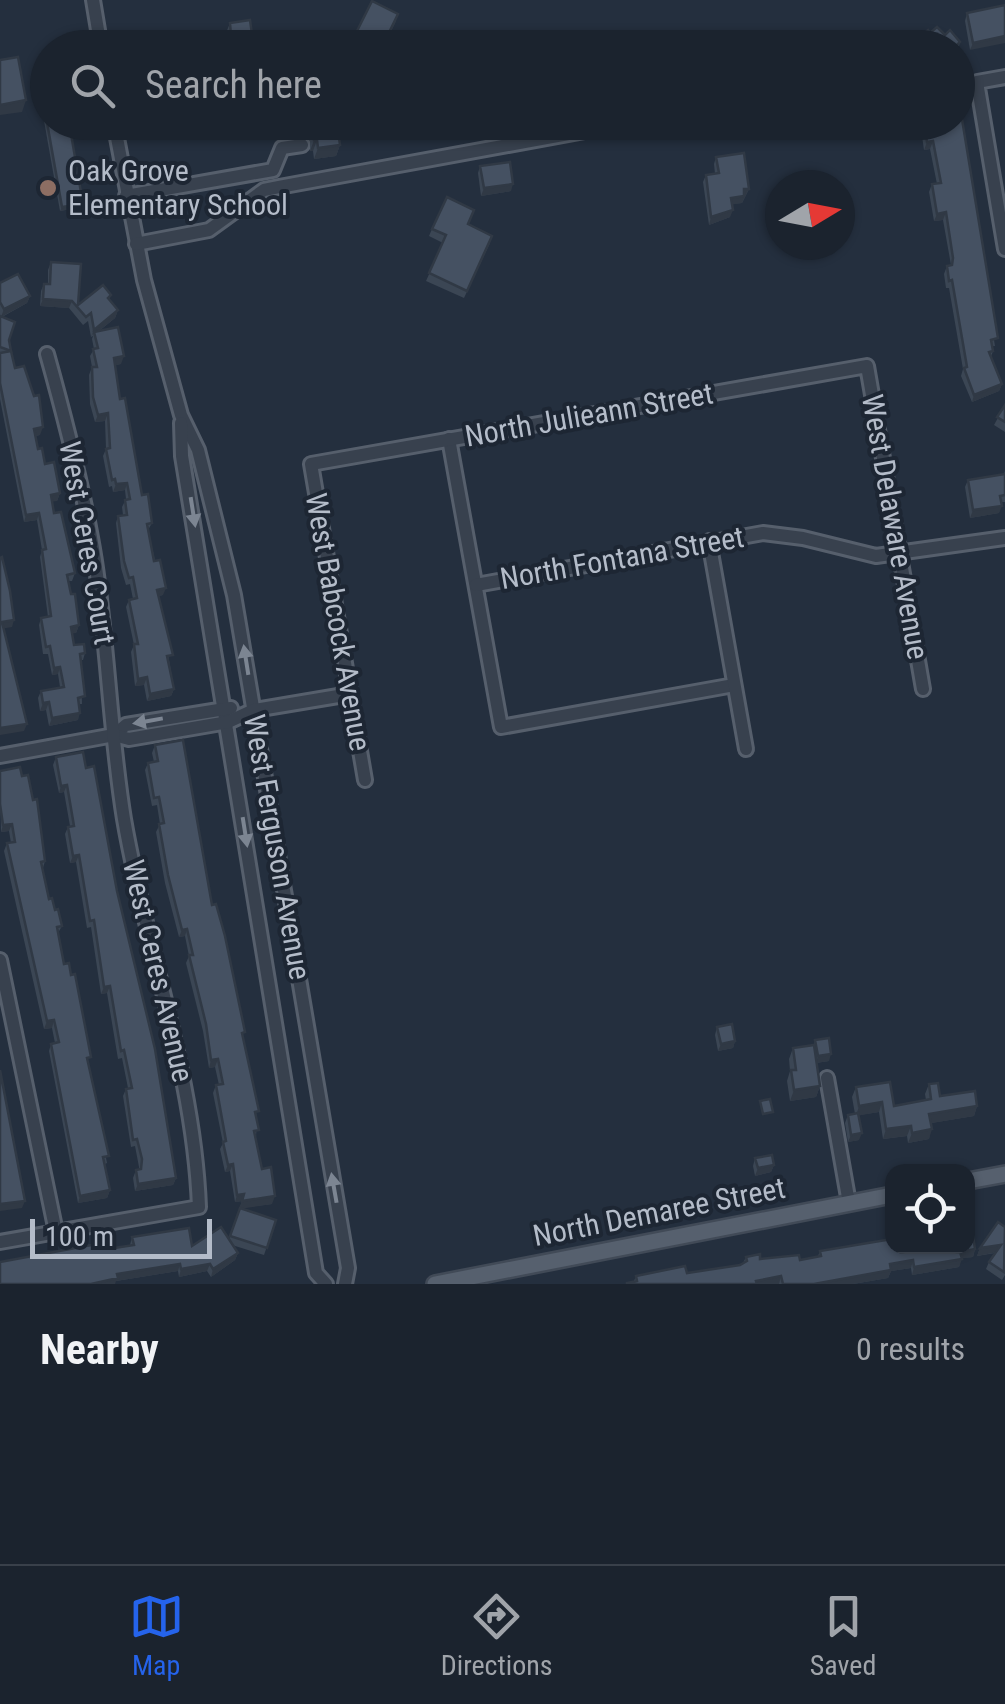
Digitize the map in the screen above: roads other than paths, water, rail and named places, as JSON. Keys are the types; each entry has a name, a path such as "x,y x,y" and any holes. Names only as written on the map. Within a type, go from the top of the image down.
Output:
{"main road":[{"path":"975,1180 1005,1174"},
{"name":"North Demaree Street","path":"435,1284 885,1196"}],"street":[{"path":"93,0 98,30"},
{"path":"1005,77 977,82 1005,249"},
{"name":"West Ferguson Avenue","path":"117,140 136,244 181,415 198,450 214,508 254,710 348,1268 345,1284"},
{"path":"136,244 209,230 264,190 279,186 534,140"},
{"path":"126,196 274,170 282,148 302,145"},
{"name":"West Ceres Court","path":"47,354 72,444 95,561 114,736"},
{"name":"North Julieann Street","path":"311,464 867,366"},
{"name":"West Delaware Avenue","path":"867,366 922,689"},
{"name":"West Ferguson Avenue","path":"181,415 182,456 316,1272 326,1284"},
{"path":"450,439 501,726 734,685"},
{"name":"West Babcock Avenue","path":"311,464 365,780"},
{"name":"North Fontana Street","path":"476,585 762,533 784,534 856,553 900,555 1005,538"},
{"path":"709,542 746,748"},
{"path":"0,756 114,736 129,740 228,722 254,710 350,694"},
{"path":"114,736 126,726 225,707 254,710"},
{"name":"West Ceres Avenue","path":"56,1232 200,1207 198,1166 176,1038 124,819 114,736"},
{"path":"0,960 4,995 56,1232 0,1242"},
{"path":"827,1078 849,1203"}],"place":[{"name":"Oak Grove Elementary School","path":"48,188"}]}
